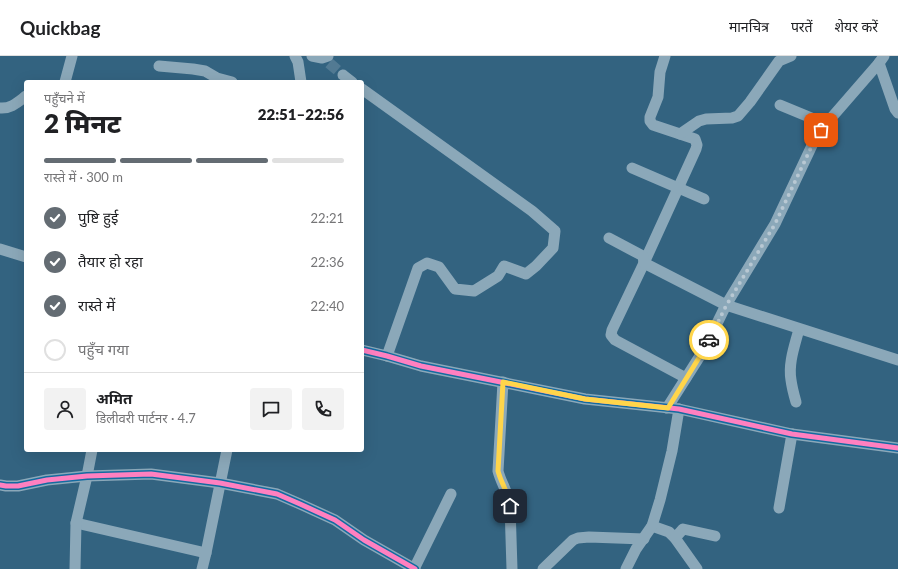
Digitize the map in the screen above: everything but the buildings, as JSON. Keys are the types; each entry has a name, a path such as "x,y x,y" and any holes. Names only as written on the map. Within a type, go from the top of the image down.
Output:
{"street":[{"path":"66,80 72,56"},
{"path":"295,56 298,62 300,80"},
{"path":"665,56 660,72 658,97 650,117 650,121 653,125 695,139 697,145 611,335 615,340 686,378"},
{"path":"680,134 699,121 706,119 732,118 738,116 750,102 779,61 791,56"},
{"path":"882,60 898,113"},
{"path":"668,408 705,348 726,306 775,224 816,137 882,60"},
{"path":"159,66 193,69 224,80"},
{"path":"343,75 349,80"},
{"path":"364,91 532,211 555,231 553,248 526,274 504,266 498,276 474,291 455,289 439,267 427,262 418,268 387,356"},
{"path":"0,108 8,108 13,106 24,98"},
{"path":"780,105 826,124"},
{"path":"632,168 704,199"},
{"path":"609,238 643,256 644,263"},
{"path":"0,250 24,256"},
{"path":"644,263 726,306 898,360"},
{"path":"796,402 790,369 799,329"},
{"path":"364,350 421,366 585,399 679,409 792,434 898,448"},
{"path":"503,382 498,471 510,506 512,569"},
{"path":"626,569 636,549 652,526 672,451 679,409"},
{"path":"779,508 792,434"},
{"path":"75,569 76,523 92,452"},
{"path":"202,569 227,452"},
{"path":"0,485 18,486 47,480 87,476 151,474 220,483 277,494 335,520 364,540 415,569 451,494"},
{"path":"76,523 206,553"},
{"path":"652,526 669,532 697,569"},
{"path":"675,538 682,529 715,536"},
{"path":"543,569 573,540 578,538 644,539"}],"tunnel":[{"path":"329,63 343,75"}],"cycle path":[{"path":"364,350 421,366 585,399 679,409 792,434 898,448"},
{"path":"0,485 18,486 47,480 87,476 151,474 220,483 277,494 335,520 364,540 415,569"}],"way so far":[{"path":"709,340 726,306 775,224 816,137 821,130"}],"route":[{"path":"510,506 498,471 503,382 585,399 668,408 709,340"}]}
